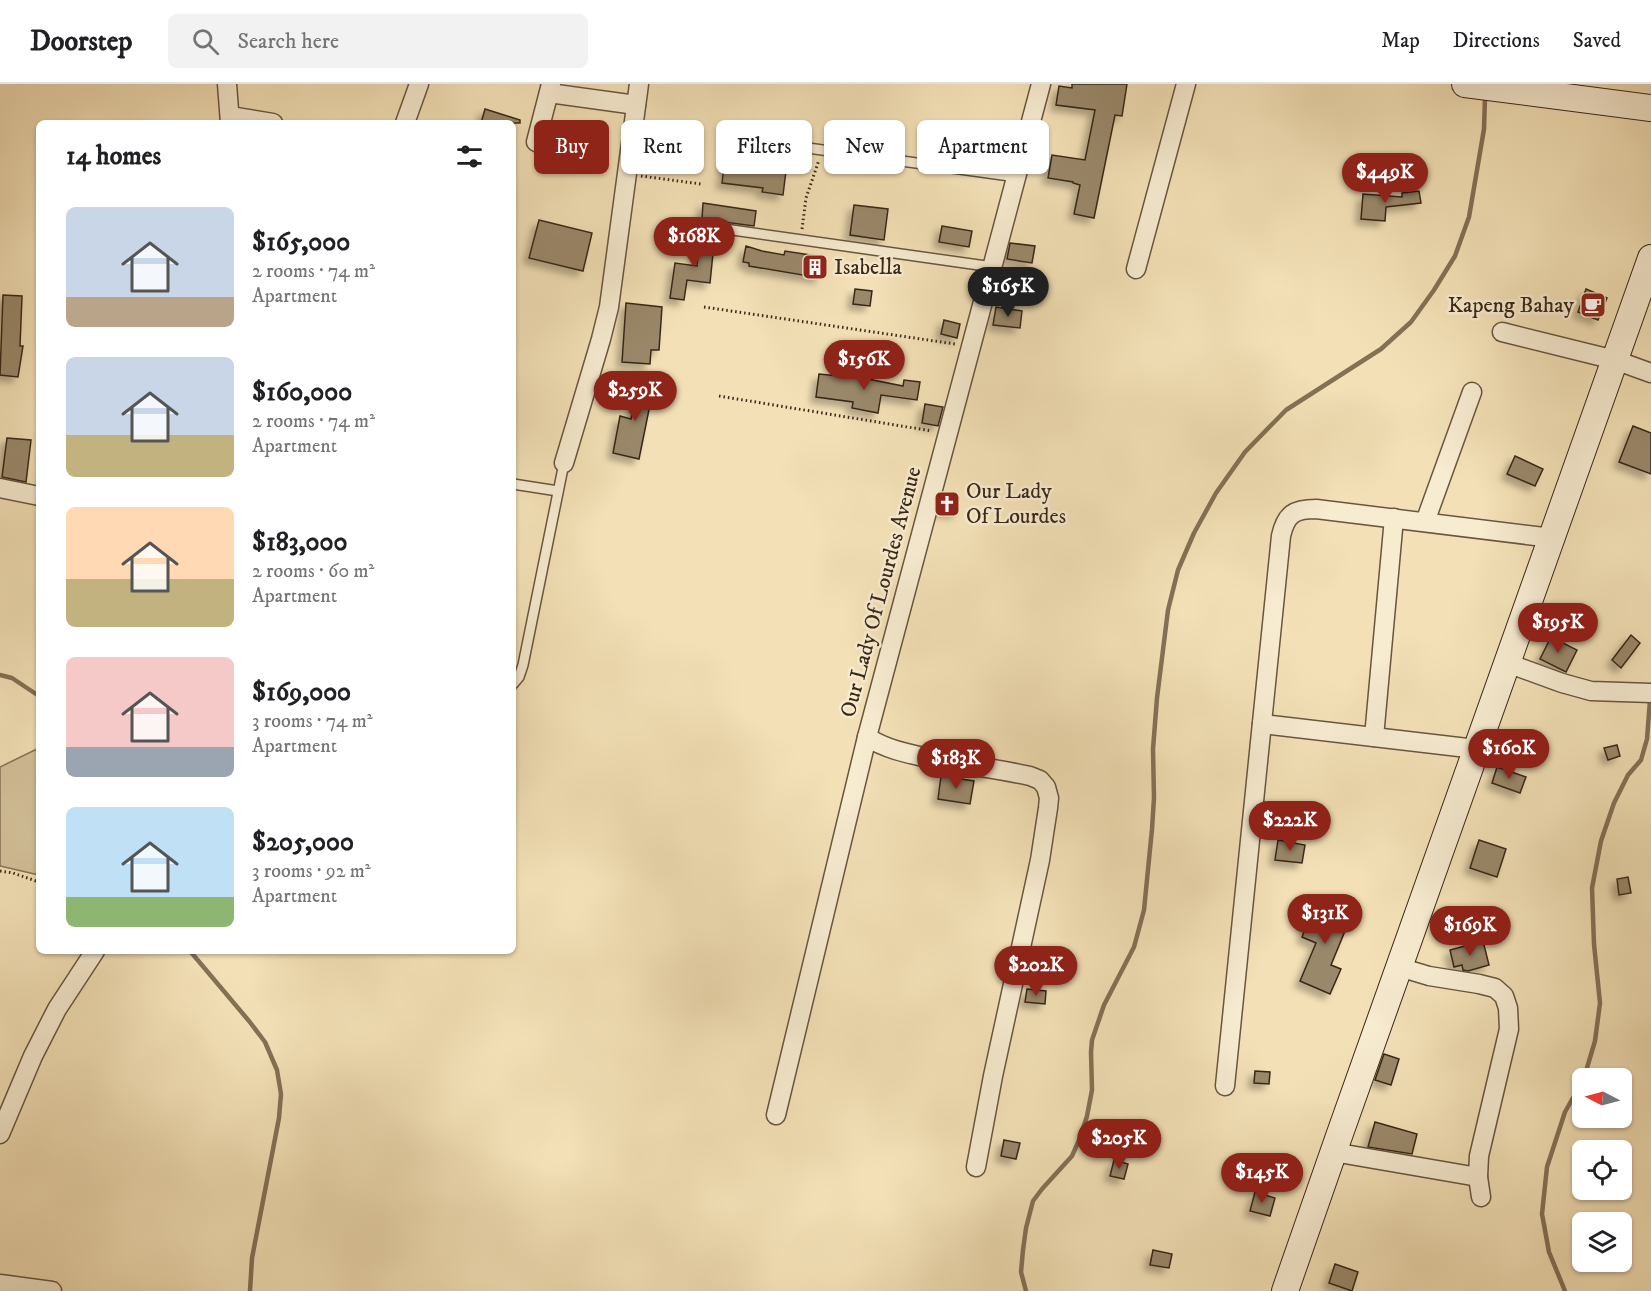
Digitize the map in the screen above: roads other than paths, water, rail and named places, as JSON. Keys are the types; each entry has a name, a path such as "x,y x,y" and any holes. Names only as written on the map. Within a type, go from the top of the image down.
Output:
{"street":[{"path":"227,84 230,120"},
{"path":"406,120 420,84"},
{"path":"564,463 609,307 639,84"},
{"name":"Our Lady Of Lourdes Avenue","path":"776,1115 867,737 1041,84"},
{"path":"1136,268 1186,84"},
{"path":"1465,84 1651,108"},
{"path":"542,120 550,88 636,105"},
{"path":"1285,1291 1651,258"},
{"path":"1502,332 1615,360 1651,373"},
{"path":"1425,522 1472,392"},
{"path":"0,488 36,495"},
{"path":"1225,1086 1281,536 1288,518 1295,511 1316,508 1552,538"},
{"path":"1374,737 1394,518"},
{"path":"1507,663 1591,691 1651,693"},
{"path":"1262,724 1476,749"},
{"path":"867,737 878,744 901,752 1030,776 1040,780 1046,787 1049,798 1040,860 993,1076 976,1167"},
{"path":"0,1134 33,1056 57,1010 93,954"},
{"path":"1400,967 1429,976 1495,988 1504,996 1508,1008 1509,1029 1479,1156 1478,1177 1481,1197"},
{"path":"1333,1152 1478,1177"},
{"path":"0,1284 52,1291"}],"lane":[{"path":"812,148 1017,177"},
{"path":"697,225 993,267"},
{"path":"516,680 523,665 564,463"},
{"path":"516,484 558,491"}],"waterway":[{"path":"1026,1291 1021,1272 1026,1228 1033,1201 1072,1156 1080,1138 1092,1090 1092,1040 1104,1005 1134,947 1144,910 1154,798 1153,749 1157,698 1168,610 1178,570 1194,533 1216,493 1245,452 1286,410 1381,349 1411,322 1434,290 1455,256 1469,217 1484,129 1485,97"},
{"path":"0,675 12,678 36,694"},
{"path":"1587,1068 1595,1041 1600,1003 1594,944 1592,888 1601,841 1614,803 1628,775 1641,760 1647,739 1650,700"},
{"path":"193,954 265,1042 277,1070 281,1094 279,1118 252,1258 250,1291"},
{"path":"1565,1291 1549,1252 1542,1214 1547,1167 1565,1112 1572,1100"}],"place":[{"name":"Isabella","path":"815,267"},
{"name":"Kapeng Bahay","path":"1593,305"},
{"name":"Our Lady Of Lourdes","path":"947,504"}]}
